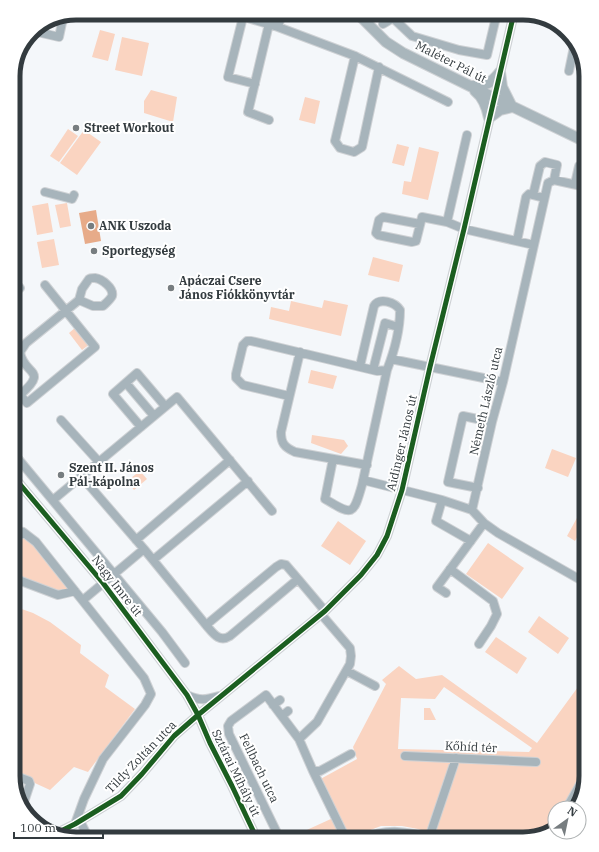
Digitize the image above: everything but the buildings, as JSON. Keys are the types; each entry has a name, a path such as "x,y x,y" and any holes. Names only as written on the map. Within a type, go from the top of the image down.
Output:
{"main road":[{"name":"Maléter Pál út","path":"364,20 386,42 403,53 579,139"},
{"path":"470,86 488,84 500,72"},
{"path":"470,86 483,101 489,118 500,110 512,107 502,87 500,72"}],"street":[{"path":"243,20 228,76 255,84"},
{"path":"255,20 278,27 355,56 448,102"},
{"path":"278,27 280,20"},
{"path":"383,24 390,20"},
{"path":"395,20 412,36 459,50 487,55 495,20"},
{"name":"Aidinger János út","path":"198,715 323,613 361,576 377,555 387,536 402,490 512,20"},
{"path":"40,33 59,37 62,22"},
{"path":"269,24 248,112 269,120"},
{"path":"568,71 573,50"},
{"path":"355,56 335,142 340,148 354,152 362,147 379,67"},
{"path":"447,222 467,135"},
{"path":"533,195 540,166 545,162 557,165 554,180 579,185"},
{"path":"575,184 579,166"},
{"name":"Németh László utca","path":"472,510 492,422 503,382 544,198 548,183 554,180"},
{"path":"45,192 72,199 74,195"},
{"path":"517,241 526,197 529,194 544,198"},
{"path":"420,224 383,217 379,220 376,233 378,235 412,242 416,241 422,217 447,222 464,229 534,245"},
{"path":"531,259 539,261"},
{"path":"45,284 65,311 95,347 27,403 20,395 34,381 34,375 20,357 20,352 26,343 65,311 79,300"},
{"path":"333,459 325,499 342,510 353,510 357,504 367,465 387,370 398,327 400,310 393,303 380,300 376,302 360,366"},
{"path":"373,370 385,323 398,327"},
{"path":"289,396 243,385 238,382 236,374 243,345 247,341 373,370 387,370"},
{"path":"300,352 281,432 281,440 283,445 295,452 367,465"},
{"path":"391,359 503,382"},
{"path":"141,427 113,394 137,373 166,406"},
{"path":"126,383 154,416"},
{"path":"53,500 177,397 272,511"},
{"path":"478,488 448,482 463,416 492,422"},
{"path":"61,420 99,462"},
{"name":"Nagy Imre út","path":"20,460 162,632 185,663"},
{"path":"136,540 230,460"},
{"path":"82,477 144,549 206,625 220,639 225,639 298,579"},
{"name":"Aidinger János út","path":"363,480 442,500 472,510"},
{"path":"153,560 248,481"},
{"name":"Nagy Imre út","path":"20,484 103,583 187,695 198,715"},
{"path":"442,500 436,521 470,541"},
{"path":"472,510 484,524 579,579"},
{"path":"446,593 436,587 484,524"},
{"path":"20,535 23,532 29,535 36,542 83,600"},
{"name":"Nagy Imre út","path":"83,600 144,549"},
{"path":"206,625 281,564 286,565 298,579 350,648 351,656 350,664 347,670 317,722 299,739"},
{"path":"450,569 493,601 496,614 491,626 479,644"},
{"path":"20,581 58,595 75,591"},
{"name":"Tildy Zoltán utca","path":"78,822 84,799 103,759 151,695 144,678 83,600"},
{"path":"347,670 376,686"},
{"path":"187,695 198,700 210,699 223,694"},
{"name":"Fellbach utca","path":"277,832 229,734 228,726 231,722 266,695 277,702 292,722 313,772 343,832"},
{"name":"Tildy Zoltán utca","path":"62,830 121,796 174,736 198,715"},
{"name":"Sztárai Mihály út","path":"198,715 254,832"},
{"path":"313,772 351,754"},
{"name":"Kőhíd tér","path":"405,756 536,762"},
{"path":"433,832 456,758"},
{"path":"20,778 29,781 30,784 25,799"},
{"path":"78,822 85,832"},
{"path":"382,832 404,832"}],"shaded area":[{"path":"100,30 115,34 108,61 92,57"},
{"path":"122,37 149,43 142,76 115,70"},
{"path":"151,90 177,97 173,122 144,113 144,101"},
{"path":"305,97 320,101 315,124 299,120"},
{"path":"68,129 78,136 59,162 50,156"},
{"path":"84,130 101,142 77,175 60,163"},
{"path":"397,144 409,147 404,166 392,163"},
{"path":"419,147 439,152 428,200 402,194 404,181 411,182"},
{"path":"48,203 53,232 37,235 32,206"},
{"path":"67,203 71,226 60,228 55,205"},
{"name":"ANK Uszoda","path":"96,210 101,241 85,244 79,213"},
{"path":"54,239 59,265 42,268 37,242"},
{"path":"373,257 403,265 399,282 368,275"},
{"path":"324,300 348,305 341,336 269,319 271,307 289,311 291,301 322,308"},
{"path":"76,327 90,344 82,350 69,333"},
{"path":"311,370 337,376 333,389 308,383"},
{"path":"312,435 344,440 348,446 341,454 311,443"},
{"path":"552,449 576,458 568,477 545,468"},
{"path":"140,471 147,479 134,490 127,481"},
{"path":"578,516 579,534 575,541 567,536"},
{"path":"338,521 366,541 350,565 321,546"},
{"path":"23,533 74,591 58,595 20,581 20,536"},
{"path":"488,543 524,568 502,599 466,574"},
{"path":"20,608 33,613 50,622 81,645 80,653 109,675 105,687 135,709 88,772 74,767 50,790 20,776"},
{"path":"539,616 569,638 558,654 528,632"},
{"path":"496,637 527,658 517,674 485,652"},
{"path":"399,666 416,679 442,675 537,743 579,686 579,783 577,791 574,800 547,800 547,827 538,830 530,832 427,832 402,826 381,826 365,832 302,832 333,818 315,782 357,759 353,747 386,684 382,680","holes":["444,687 532,748 529,752 398,749 401,698 435,699"]},
{"path":"424,708 430,708 436,720 424,720"}],"cycle path":[{"path":"62,830 121,796 174,736 325,611 361,575 377,555 387,536 402,490 512,20"},
{"path":"20,484 103,583 187,695 254,832"}],"place":[{"name":"Street Workout","path":"76,128"},
{"name":"ANK Uszoda","path":"91,226"},
{"name":"Sportegység","path":"94,251"},
{"name":"Apáczai Csere János Fiókkönyvtár","path":"171,288"},
{"name":"Szent II. János Pál-kápolna","path":"61,475"}]}
